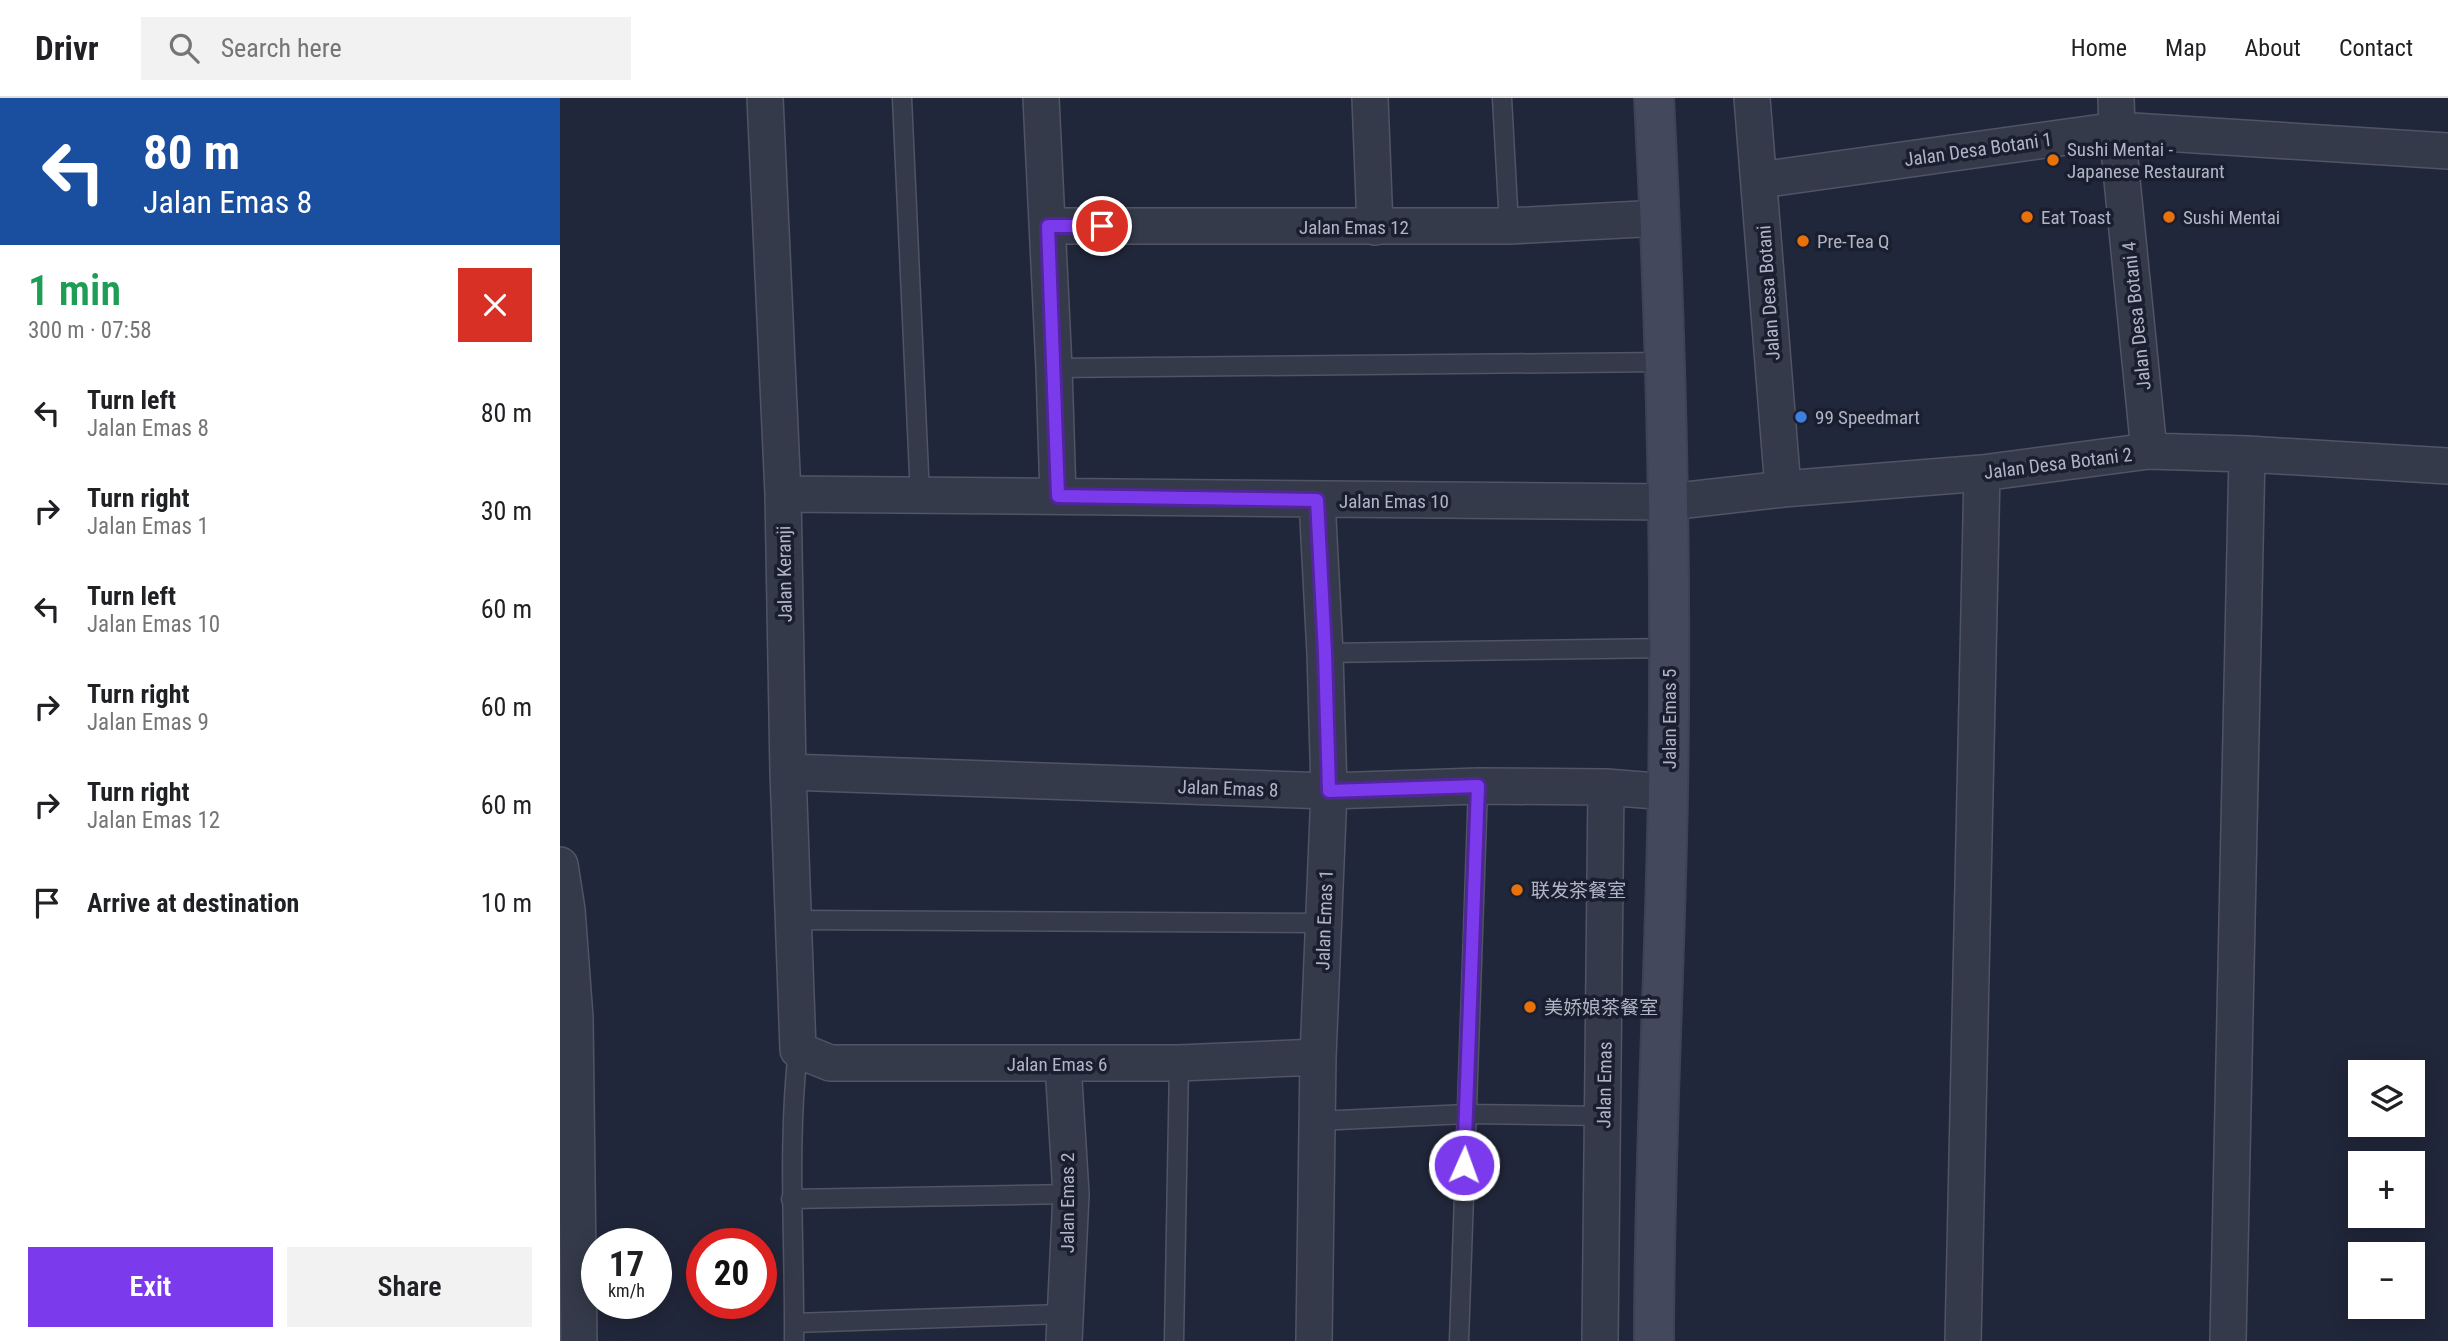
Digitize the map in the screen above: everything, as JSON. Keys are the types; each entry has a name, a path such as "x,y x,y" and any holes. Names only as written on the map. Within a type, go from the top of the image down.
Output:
{"street":[{"name":"Jalan Keranji","path":"765,98 783,494 788,772 799,1050"},
{"path":"1041,98 1058,496"},
{"path":"1370,98 1375,227"},
{"name":"Jalan Emas 5","path":"1654,98 1669,502 1668,792 1654,1341"},
{"name":"Jalan Desa Botani","path":"1752,98 1783,489"},
{"name":"Jalan Desa Botani 1","path":"1760,180 2116,114 2448,151"},
{"name":"Jalan Desa Botani 4","path":"2116,114 2149,451"},
{"name":"Jalan Emas 12","path":"1048,226 1509,226 1660,218"},
{"name":"Jalan Desa Botani 2","path":"1669,502 1783,489 1982,473 2149,451 2448,466"},
{"path":"2228,1341 2247,454"},
{"path":"1963,1341 1982,473"},
{"name":"Jalan Emas 10","path":"783,494 1669,502"},
{"name":"Jalan Emas 1","path":"1314,1341 1318,1057 1329,791 1317,500"},
{"name":"Jalan Emas 8","path":"788,772 1329,791 1478,786 1606,787 1668,792"},
{"name":"Jalan Emas","path":"1600,1341 1606,787"},
{"path":"560,866 567,909 567,1016 579,1341"},
{"name":"Jalan Emas 6","path":"799,1050 831,1063 1179,1063 1318,1057"},
{"name":"Jalan Emas 2","path":"1063,1064 1071,1194 1064,1328"}],"lane":[{"path":"902,98 920,496"},
{"path":"1502,98 1509,226"},
{"path":"1054,368 1664,362"},
{"path":"1325,653 1669,648"},
{"path":"1459,1341 1478,786"},
{"path":"794,920 1325,923"},
{"path":"799,1050 794,1086 791,1199 794,1332 1064,1328"},
{"path":"1174,1341 1179,1063"},
{"path":"1317,1121 1466,1114 1604,1116"},
{"path":"791,1199 1071,1194"}],"place":[{"name":"Sushi Mentai - Japanese Restaurant","path":"2053,160"},
{"name":"Eat Toast","path":"2027,217"},
{"name":"Sushi Mentai","path":"2169,217"},
{"name":"Pre-Tea Q","path":"1803,241"},
{"name":"99 Speedmart","path":"1801,417"},
{"name":"联发茶餐室","path":"1517,890"},
{"name":"美娇娘茶餐室","path":"1530,1007"}],"route":[{"path":"1102,226 1048,226 1058,496 1317,500 1329,791 1478,786 1464,1165"}]}
